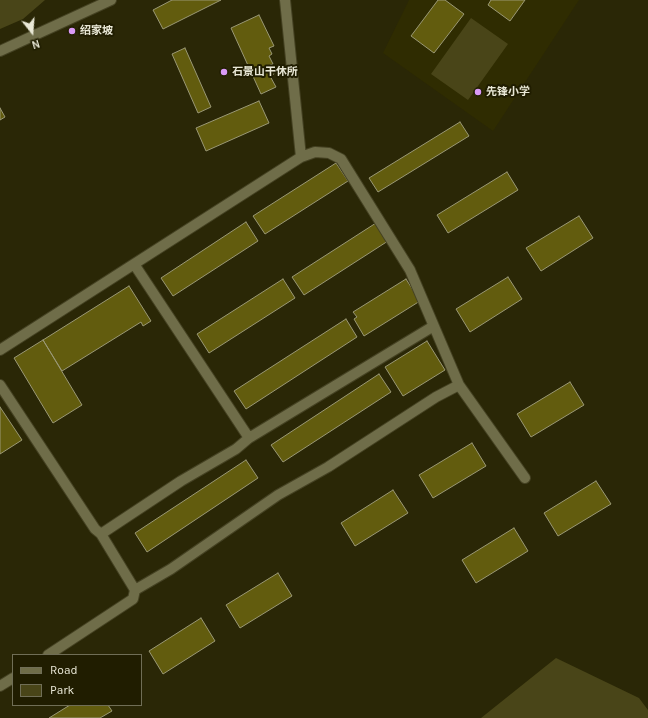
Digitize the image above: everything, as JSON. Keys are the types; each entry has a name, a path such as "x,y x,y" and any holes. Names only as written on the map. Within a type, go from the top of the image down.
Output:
{"street":[{"path":"0,51 111,0"},
{"path":"285,0 301,157"},
{"path":"0,350 301,157 315,152 329,153 341,159 410,270 460,385 526,478"},
{"path":"134,264 249,438"},
{"path":"101,534 180,481 236,449 249,438 432,327"},
{"path":"0,385 95,529 101,534 135,590 133,599 50,654"},
{"path":"135,590 171,569 278,495 328,466 436,396 460,385"},
{"path":"0,686 12,679"}],"shaded area":[{"name":"先锋小学","path":"409,0 579,0 493,131 383,53"}],"green space":[{"path":"0,0 45,0 23,19 0,29"},
{"path":"471,18 508,44 468,100 431,74"},
{"path":"556,658 639,698 648,710 648,718 481,718"}],"building":[{"path":"172,0 221,0 163,29 153,10"},
{"path":"438,0 445,0 464,14 434,53 411,36"},
{"path":"491,0 525,0 510,21 488,5"},
{"path":"259,15 274,46 269,48 272,54 269,56 273,64 270,65 274,74 270,76 276,87 261,94 231,28"},
{"path":"185,48 211,107 198,113 172,54"},
{"path":"259,101 269,123 206,151 196,128"},
{"path":"0,108 5,117 0,120"},
{"path":"460,122 469,136 378,192 369,178"},
{"path":"336,163 348,181 265,234 253,216"},
{"path":"507,172 518,190 448,233 437,215"},
{"path":"579,216 593,238 541,271 526,248"},
{"path":"246,222 258,241 173,296 161,278"},
{"path":"376,223 388,241 304,295 292,277"},
{"path":"508,277 522,299 470,332 456,309"},
{"path":"283,279 295,298 209,353 197,334"},
{"path":"406,279 420,301 364,336 354,319 357,317 353,312"},
{"path":"129,286 151,321 143,326 141,322 62,371 43,340"},
{"path":"346,319 357,337 246,409 234,391"},
{"path":"43,340 82,405 53,423 14,358"},
{"path":"427,341 445,370 403,396 385,367"},
{"path":"379,374 391,392 283,462 271,445"},
{"path":"570,382 584,405 531,437 517,414"},
{"path":"0,407 22,440 0,454"},
{"path":"472,443 486,466 433,498 419,475"},
{"path":"246,460 258,478 147,552 135,533"},
{"path":"596,481 611,504 558,536 544,513"},
{"path":"393,490 408,513 355,546 341,523"},
{"path":"514,528 528,551 476,583 462,560"},
{"path":"278,573 292,596 240,628 226,605"},
{"path":"201,618 215,641 163,674 149,651"},
{"path":"68,706 109,706 112,711 100,718 49,718"}],"place":[{"name":"绍家坡","path":"72,31"},
{"name":"石景山干休所","path":"224,72"},
{"name":"先锋小学","path":"478,92"}]}
